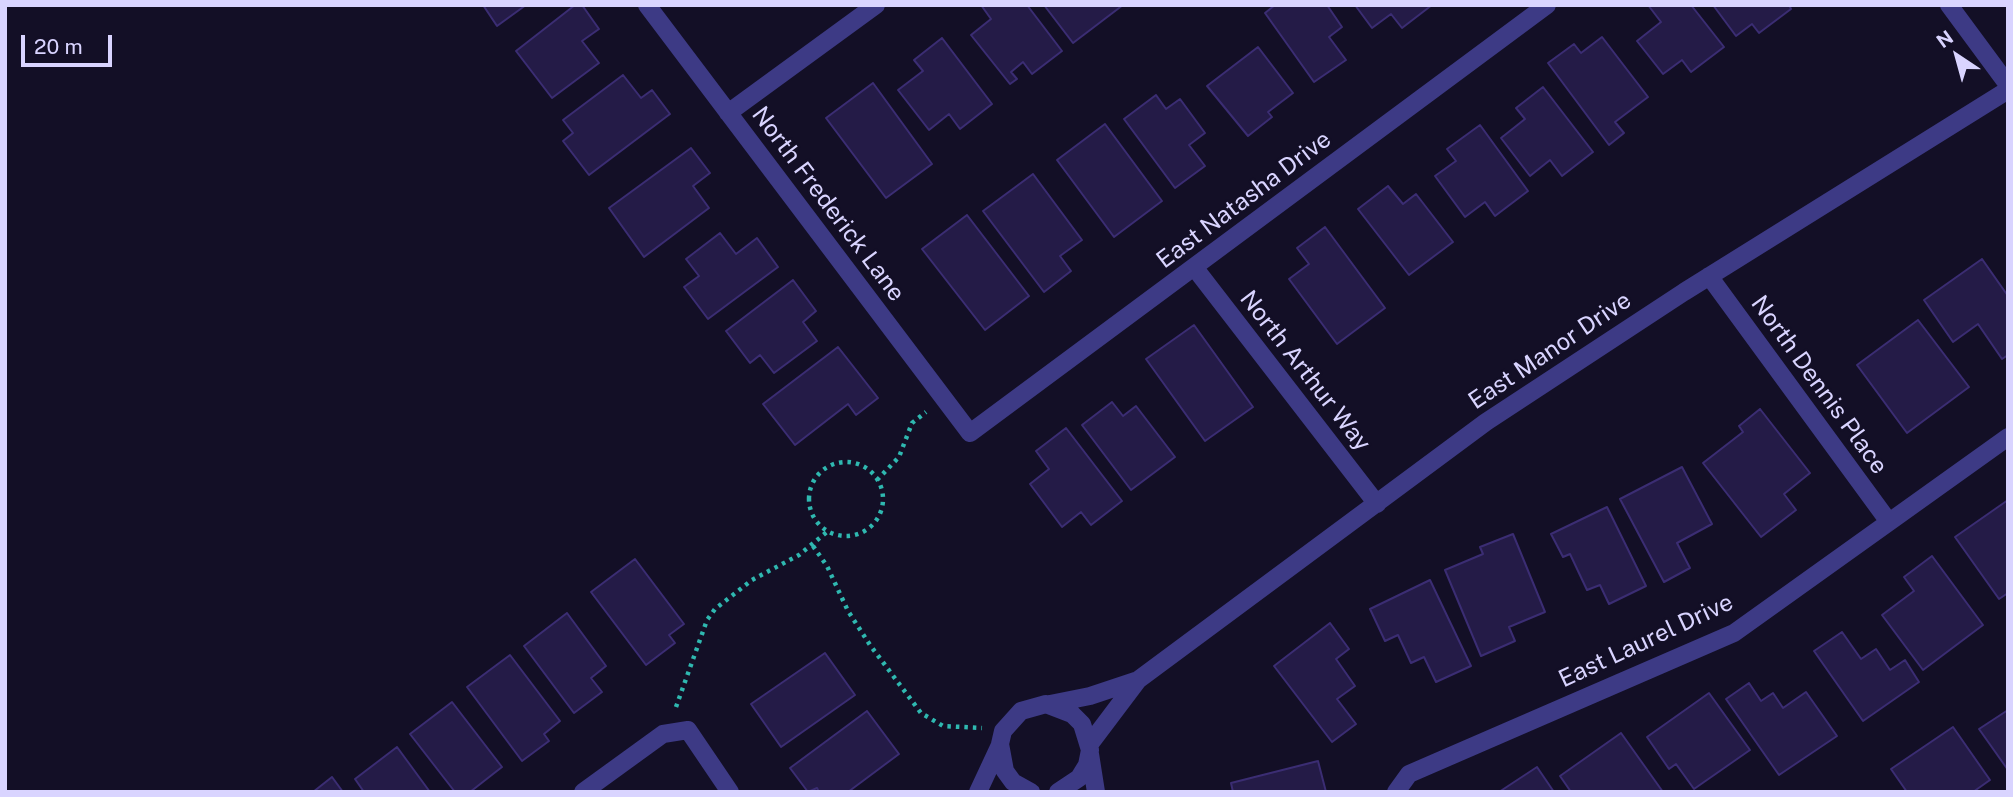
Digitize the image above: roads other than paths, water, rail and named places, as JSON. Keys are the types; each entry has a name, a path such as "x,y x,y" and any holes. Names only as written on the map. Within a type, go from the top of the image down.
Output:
{"street":[{"name":"North Frederick Lane","path":"648,5 970,433"},
{"path":"728,113 876,5"},
{"name":"East Natasha Drive","path":"970,433 1547,5"},
{"path":"1949,5 2008,88"},
{"name":"East Manor Drive","path":"1000,744 1003,731 1021,711 1090,696 1138,680 1486,422 1709,276 2008,88"},
{"name":"North Arthur Way","path":"1194,267 1377,504"},
{"name":"North Dennis Place","path":"1709,276 1889,522"},
{"name":"East Laurel Drive","path":"1396,792 1409,774 1734,633 2008,437"},
{"name":"East Manor Drive","path":"1058,792 1079,778 1087,765 1090,748 1138,680"},
{"path":"1046,704 1072,714 1082,724 1090,748 1096,792"},
{"path":"583,792 663,734 688,730 730,792"},
{"path":"978,792 1000,744"},
{"path":"1000,744 1005,771 1013,782 1031,792"}]}
